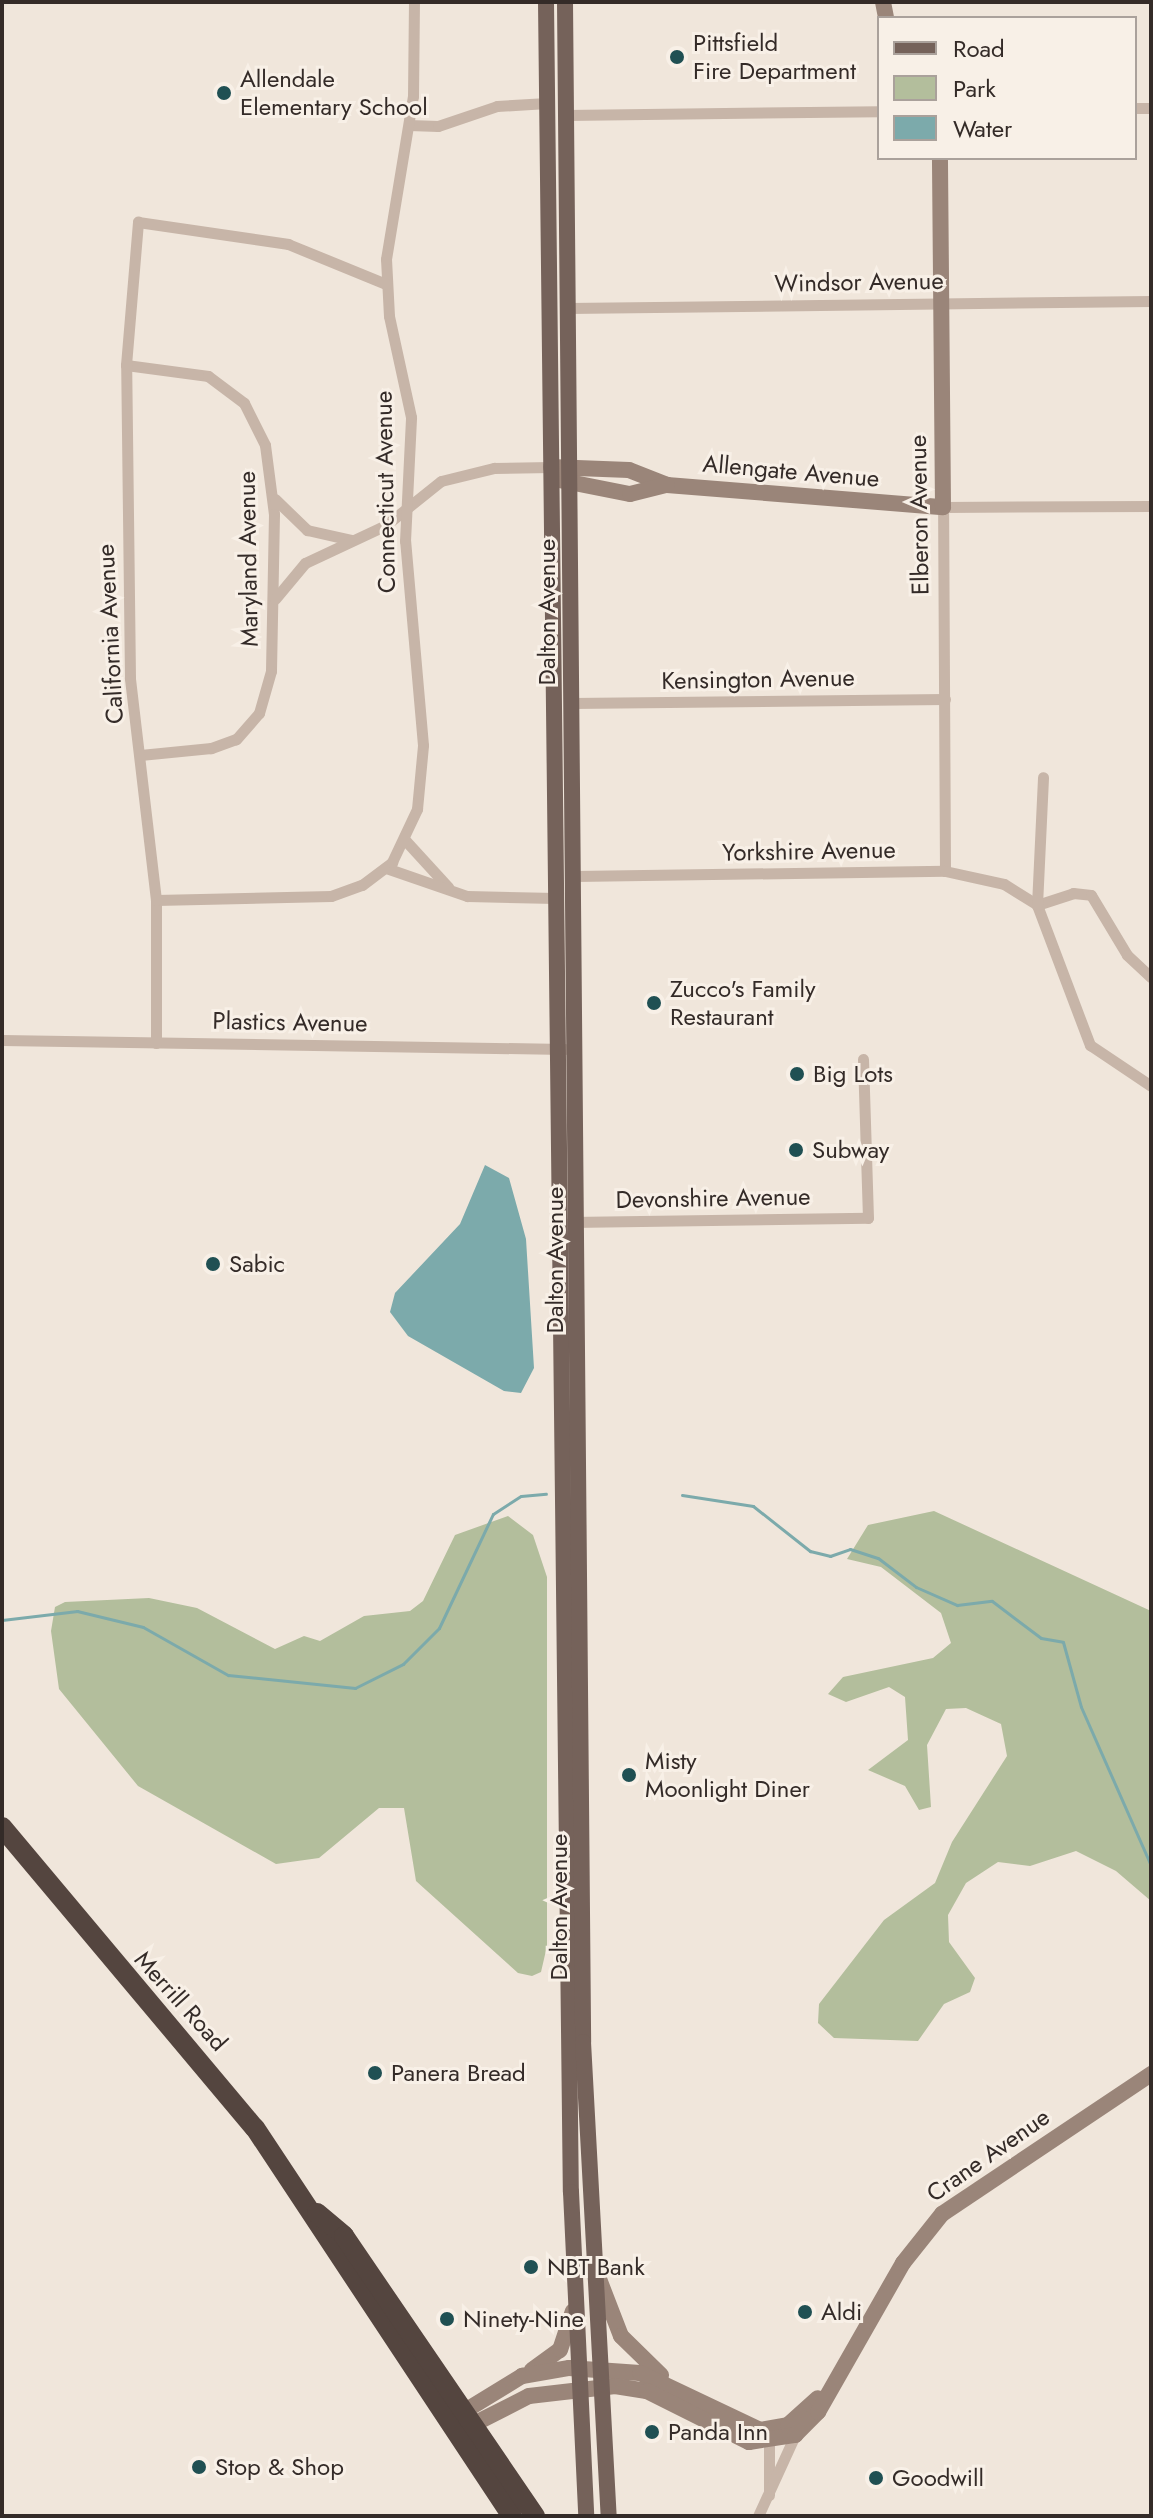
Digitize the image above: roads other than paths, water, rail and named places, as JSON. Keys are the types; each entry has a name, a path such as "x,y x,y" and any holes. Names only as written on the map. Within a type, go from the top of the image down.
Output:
{"highway":[{"name":"Merrill Road","path":"2,1827 238,2107 317,2213 329,2247 460,2423 535,2516"},
{"name":"Merrill Road","path":"460,2423 512,2516"}],"main road":[{"name":"Dalton Avenue","path":"546,2 559,1223 577,2070 576,2289 586,2516"},
{"name":"Dalton Avenue","path":"565,2 579,1222 576,2040"},
{"name":"Elberon Avenue","path":"940,160 943,507"},
{"name":"Allengate Avenue","path":"551,467 629,470 667,485 943,507"},
{"path":"551,467 570,486"},
{"name":"Allengate Avenue","path":"570,486 630,494 667,485"},
{"name":"Dalton Avenue","path":"577,2070 594,2261 609,2516"},
{"name":"Crane Avenue","path":"778,2436 830,2385 942,2214 1151,2074"},
{"path":"594,2261 628,2345 697,2402"},
{"path":"460,2423 509,2383 560,2350 576,2289"},
{"path":"509,2383 581,2368 640,2373 742,2426 778,2436"},
{"path":"460,2423 529,2396 602,2387 647,2391 738,2439 778,2436"}],"street":[{"name":"Connecticut Avenue","path":"386,868 405,840 417,809 423,745 407,504 411,417 386,284 409,125 414,2"},
{"path":"409,125 438,126 497,106 547,103"},
{"path":"566,115 877,111"},
{"name":"California Avenue","path":"156,1043 156,900 130,678 126,365 138,222 288,244 386,284"},
{"name":"Windsor Avenue","path":"568,308 1151,301"},
{"name":"Maryland Avenue","path":"126,365 192,371 228,388 255,419 272,491 273,603 268,696 249,727 211,748 140,755"},
{"path":"273,603 305,563 357,539 407,504 459,474 551,467"},
{"path":"272,491 281,509 307,530 357,539"},
{"name":"Allengate Avenue","path":"943,507 1151,506"},
{"name":"Elberon Avenue","path":"943,507 945,871"},
{"name":"Kensington Avenue","path":"572,703 945,699"},
{"path":"1043,777 1037,905 1078,1029 1104,1060 1151,1086"},
{"path":"405,840 429,873 459,894"},
{"path":"156,900 331,896 386,868 459,894 555,898"},
{"name":"Yorkshire Avenue","path":"575,876 945,871 1004,884 1037,905"},
{"path":"1037,905 1073,893 1100,901 1127,955 1151,977"},
{"name":"Plastics Avenue","path":"2,1040 577,1049"},
{"name":"Devonshire Avenue","path":"559,1223 868,1218 863,1059"},
{"name":"Crane Avenue","path":"758,2516 783,2459 778,2436"},
{"name":"Crane Avenue","path":"768,2496 778,2436"},
{"path":"738,2439 761,2450 770,2474"}],"water":[{"path":"485,1165 509,1178 526,1239 534,1368 521,1393 504,1391 408,1336 390,1312 395,1293 460,1224"}],"waterway":[{"path":"2,1620 77,1611 143,1627 228,1675 355,1688 403,1664 439,1628 493,1514 521,1496 546,1494"},
{"path":"682,1495 753,1506 810,1551 830,1556 850,1549 878,1558 916,1587 957,1605 992,1601 1041,1638 1063,1642 1081,1707 1151,1866"}],"place":[{"name":"Pittsfield Fire Department","path":"677,57"},
{"name":"Allendale Elementary School","path":"224,93"},
{"name":"Zucco's Family Restaurant","path":"654,1003"},
{"name":"Big Lots","path":"797,1074"},
{"name":"Subway","path":"796,1150"},
{"name":"Sabic","path":"213,1264"},
{"name":"Misty Moonlight Diner","path":"629,1775"},
{"name":"Panera Bread","path":"375,2073"},
{"name":"NBT Bank","path":"531,2267"},
{"name":"Aldi","path":"805,2312"},
{"name":"Ninety-Nine","path":"447,2319"},
{"name":"Panda Inn","path":"652,2432"},
{"name":"Stop & Shop","path":"199,2467"},
{"name":"Goodwill","path":"876,2478"}]}
